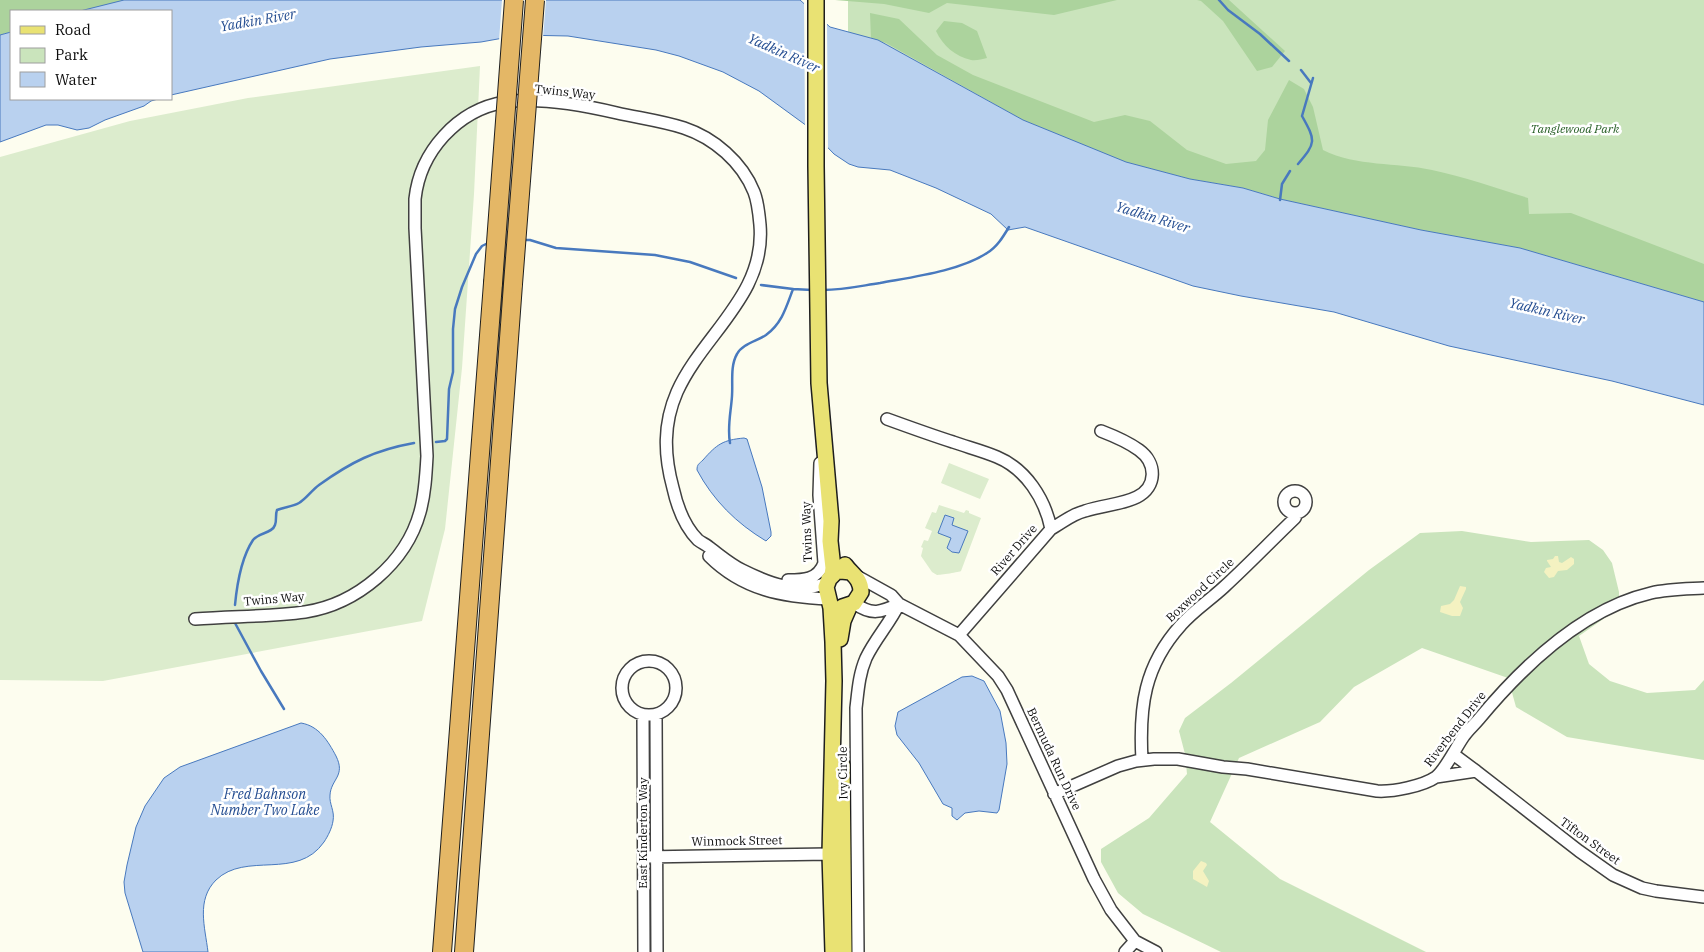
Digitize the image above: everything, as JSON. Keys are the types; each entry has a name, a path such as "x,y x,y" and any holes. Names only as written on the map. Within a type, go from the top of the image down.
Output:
{"highway":[{"path":"442,952 514,0"},
{"path":"464,952 513,284 536,0"}],"main road":[{"path":"816,0 819,383 831,521 830,541 833,568 826,592 832,620 834,681 830,854 833,952"},
{"path":"831,521 840,555 860,582 861,592 843,621 840,644 844,952"},
{"path":"829,579 841,571 853,574"},
{"path":"829,600 841,607 852,604"}],"street":[{"name":"Twins Way","path":"195,619 306,612 342,601 370,584 393,562 403,549 420,513 425,486 427,456 415,199 420,177 439,139 461,120 488,106 507,102 546,101 571,104 684,128 724,150 742,170 754,192 760,216 762,242 757,265 740,298 693,364 677,393 667,423 666,461 676,500 703,550 713,560 748,584 776,594 829,600"},
{"name":"Twins Way","path":"751,574 799,580 813,577 822,567 824,557 819,495 821,418"},
{"name":"River Drive","path":"887,419 998,457 1018,470 1032,485 1042,500 1051,529 959,635"},
{"path":"1051,529 1085,510 1133,499 1143,494 1151,485 1153,479 1152,471 1143,454 1120,439 1101,431"},
{"name":"Boxwood Circle","path":"1142,760 1143,701 1149,680 1162,650 1182,624 1240,572 1297,513"},
{"name":"Twins Way","path":"700,542 735,566 767,582 787,587 811,587 829,579"},
{"name":"Bermuda Run Drive","path":"853,574 891,595 899,604 959,635 998,676 1007,690 1094,879 1111,910 1135,941 1156,952"},
{"name":"Riverbend Drive","path":"1054,794 1100,773 1142,760 1178,759 1377,791 1398,790 1416,785 1436,777 1464,737 1495,699 1529,665 1589,618 1612,606 1644,595 1662,591 1704,588"},
{"name":"Bermuda Run Drive","path":"852,604 899,604"},
{"name":"Ivy Circle","path":"858,952 856,716 860,676 867,657 899,604"},
{"path":"639,662 658,662 667,667 673,675 676,684 676,694 672,703 665,710 656,715 643,715 634,711 626,704 622,695 624,676 639,662"},
{"name":"East Kinderton Way","path":"643,715 644,952"},
{"name":"East Kinderton Way","path":"656,715 657,952"},
{"name":"Tifton Street","path":"1453,754 1578,851 1613,875 1642,888 1704,897"},
{"path":"1436,777 1476,771"},
{"path":"830,854 834,854 836,858 838,922 844,934"},
{"name":"Winmock Street","path":"644,857 830,854"},
{"path":"1126,952 1135,941"}],"green space":[{"path":"0,0 129,0 84,10 10,10 10,32 0,35"},
{"path":"835,0 1117,0 1054,15 947,3 929,13 884,4"},
{"name":"Tanglewood Park","path":"848,0 1704,0 1704,302 1520,248 1421,230 1125,162 1023,120 878,40 848,32"},
{"path":"1197,0 1229,0 1285,51 1272,67 1257,71 1223,21 1201,1"},
{"path":"870,13 899,19 937,55 973,75 1094,122 1125,115 1150,121 1187,150 1226,164 1256,161 1265,150 1268,120 1289,80 1304,89 1313,107 1323,150 1363,162 1432,170 1480,183 1528,198 1529,214 1571,213 1704,264 1704,302 1520,248 1421,230 1280,199 1243,188 1190,179 1125,162 1023,120 886,43 871,39"},
{"path":"944,21 962,23 977,31 987,58 971,60 950,50 936,31"},
{"path":"480,66 474,194 462,368 445,529 422,621 103,681 0,680 0,157 130,121 248,98"},
{"path":"949,463 989,479 980,499 941,483"},
{"path":"939,505 964,513 966,510 981,518 961,571 937,575 932,572 921,556 923,548 921,547 924,540 928,541 932,531 925,528 932,512 936,513"},
{"path":"1462,531 1531,542 1589,540 1603,550 1612,563 1619,592 1619,608 1579,636 1589,664 1610,681 1647,693 1695,690 1704,680 1704,760 1567,737 1516,707 1508,678 1422,648 1354,687 1320,722 1239,758 1210,822 1280,879 1426,952 1221,952 1143,914 1118,893 1101,862 1101,849 1149,818 1187,774 1185,754 1179,731 1185,718 1231,683 1369,570 1420,533"}],"sand":[{"path":"1555,556 1558,556 1559,562 1562,563 1571,557 1574,559 1574,564 1567,570 1558,571 1554,577 1549,578 1544,572 1546,568 1551,567 1547,560 1553,559"},
{"path":"1460,586 1466,587 1466,589 1460,602 1463,608 1460,616 1452,616 1440,612 1441,606 1450,604 1454,600"},
{"path":"1201,861 1207,865 1203,871 1209,881 1207,887 1193,879 1193,871"}],"water":[{"name":"Yadkin River","path":"124,0 800,0 830,27 878,40 1023,120 1126,162 1190,179 1243,188 1280,199 1421,230 1520,248 1704,302 1704,405 1612,381 1449,346 1334,312 1193,286 1025,227 1008,230 991,214 936,188 890,170 858,167 849,164 834,154 807,126 759,91 723,72 656,50 568,36 520,35 481,42 421,47 330,59 172,95 172,10 84,10"},
{"path":"10,32 10,100 154,100 89,128 77,130 58,125 46,125 0,142 0,35"},
{"path":"747,439 762,487 771,532 771,536 766,541 745,527 726,510 710,491 697,470 698,464 712,450 725,442"},
{"path":"945,515 954,518 952,525 968,531 959,553 952,552 947,548 951,538 938,533"},
{"path":"972,676 984,681 1000,711 1006,743 1007,764 997,813 979,811 965,813 957,820 952,816 952,808 943,804 919,763 897,735 895,726 898,712 962,677"},
{"name":"Fred Bahnson Number Two Lake","path":"301,723 313,727 322,735 333,750 339,763 339,773 330,795 333,821 330,832 324,842 313,854 300,860 286,864 242,867 228,872 216,880 206,896 203,914 208,952 143,952 125,893 124,882 136,827 145,806 164,778 180,767"}],"pier":[{"path":"502,0 546,0 543,38 520,38 499,41"},
{"path":"804,0 827,22 828,151 805,127"}],"waterway":[{"path":"1219,0 1228,10 1260,34 1289,61"},
{"path":"1301,70 1311,83"},
{"path":"1298,164 1312,142 1310,131 1302,116 1313,78"},
{"path":"1280,200 1282,184 1290,171"},
{"path":"823,290 852,288 950,269 991,251 1000,242 1009,227"},
{"path":"524,240 556,248 655,255 690,262 736,278"},
{"path":"436,442 447,439 449,389 453,372 455,309 476,254 482,246 488,243"},
{"path":"761,285 812,290"},
{"path":"730,443 729,425 735,359 742,348 766,335 776,325 783,315 793,289"},
{"path":"235,605 238,580 245,555 256,537 273,528 276,523 277,510 299,503 316,487 353,463 387,449 414,443"},
{"path":"235,623 284,709"}]}
